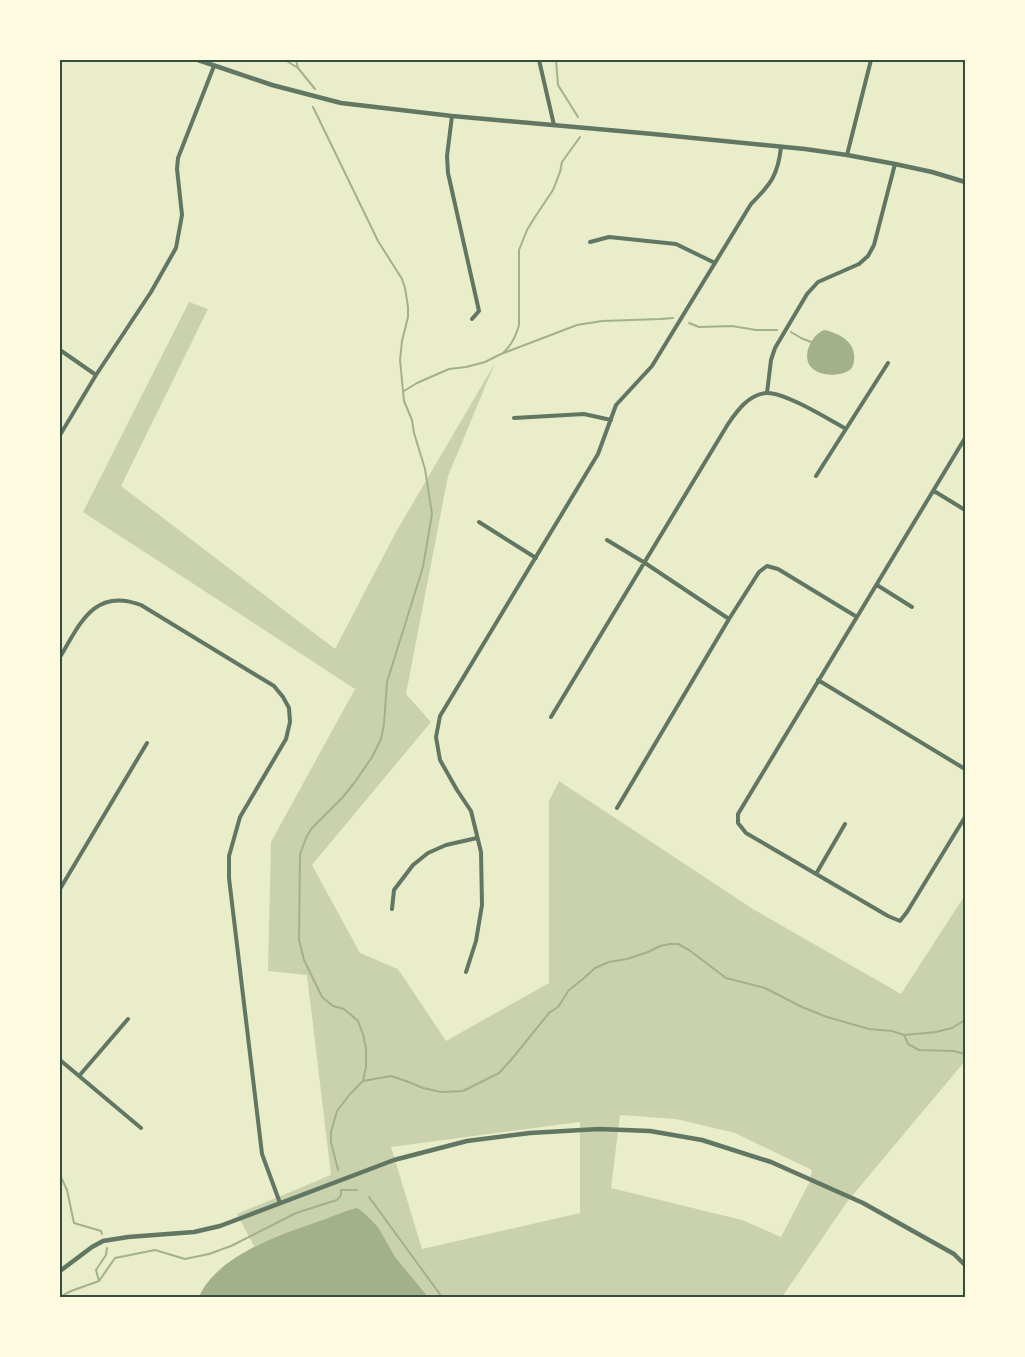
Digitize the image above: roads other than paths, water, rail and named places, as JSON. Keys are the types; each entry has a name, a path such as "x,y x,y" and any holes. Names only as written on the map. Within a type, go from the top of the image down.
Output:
{"street":[{"path":"198,60 272,85 341,103 452,116 847,155 932,172 965,182"},
{"path":"539,60 554,126"},
{"path":"847,155 871,60"},
{"path":"60,435 96,375 151,292 176,248 182,215 177,170 178,158 214,66"},
{"path":"452,116 447,156 448,173 480,311 472,319"},
{"path":"466,972 476,941 482,905 481,852 471,811 440,760 436,737 440,716 598,454 616,405 652,366 751,204 770,183 778,168 781,147"},
{"path":"767,393 771,360 775,348 807,294 818,282 860,264 868,256 874,245 895,164"},
{"path":"590,242 609,237 676,244 715,263"},
{"path":"60,350 96,375"},
{"path":"816,476 888,363"},
{"path":"551,717 735,415 744,404 755,397 767,393 784,397 846,429"},
{"path":"514,418 584,414 611,420"},
{"path":"965,438 738,814 738,823 746,834 888,916 900,921 965,817"},
{"path":"934,491 965,510"},
{"path":"479,522 536,558"},
{"path":"607,540 729,619"},
{"path":"617,808 759,572 767,566 778,569 857,618"},
{"path":"877,585 912,607"},
{"path":"60,657 83,619 91,610 104,603 116,600 129,600 141,605 274,686 289,708 290,722 286,739 240,817 229,856 229,878 262,1154 280,1203"},
{"path":"818,680 965,769"},
{"path":"60,888 147,743"},
{"path":"816,874 845,824"},
{"path":"392,909 394,890 413,865 428,853 446,845 477,838"},
{"path":"79,1076 128,1019"},
{"path":"60,1060 141,1128"},
{"path":"60,1271 103,1241 128,1237 194,1232 220,1226 394,1160 466,1142 530,1133 600,1130 650,1131 702,1140 771,1162 863,1203 954,1254 965,1265"}],"waterway":[{"path":"285,60 298,68"},
{"path":"296,60 298,68 315,89"},
{"path":"556,60 558,85 578,117"},
{"path":"313,107 378,241 402,279 405,288 408,317 402,341 400,360 404,401 412,420 425,469 432,514 423,567 387,682 381,739 372,757 355,782 312,828 300,854 299,940 304,960 322,997 333,1006 344,1009 358,1021 366,1048 366,1067 363,1081"},
{"path":"503,353 509,347 519,325 519,250 527,230 553,190 562,162 580,137"},
{"path":"404,391 449,369 485,362 577,325 602,321 673,318"},
{"path":"689,323 699,327 732,326 756,330 777,330"},
{"path":"791,332 811,342"},
{"path":"338,1170 331,1142 331,1132 337,1111 363,1081 391,1076 423,1088 441,1092 463,1091 499,1073 549,1013 558,1007 569,990 595,968 609,962 627,959 648,952 660,946 678,944 726,978 765,988 802,1007 827,1017 869,1029 892,1031 904,1035 936,1032 952,1028 965,1020"},
{"path":"904,1035 908,1044 919,1050 953,1051 965,1054"},
{"path":"60,1175 67,1190 74,1223 101,1231 102,1234"},
{"path":"60,1297 99,1281 115,1258 155,1250 185,1259 209,1254 231,1246 296,1213 337,1200 341,1195 341,1190 357,1190"},
{"path":"369,1197 442,1297"},
{"path":"99,1281 96,1270 106,1255 107,1248"}]}
